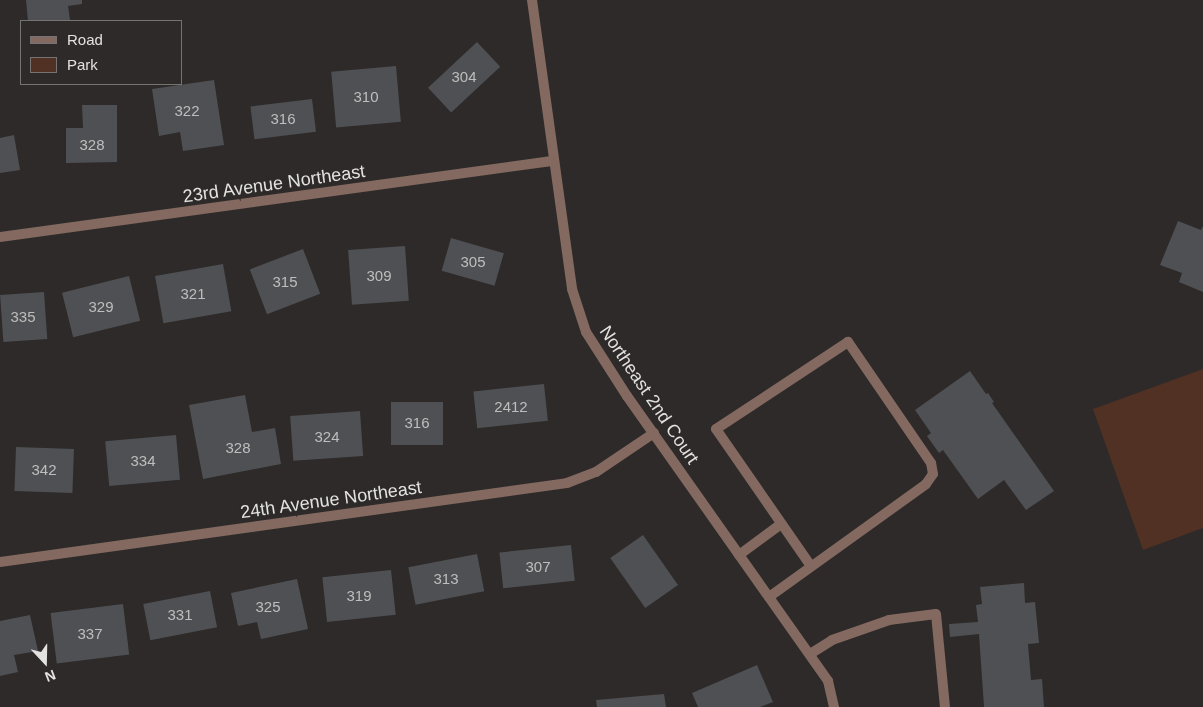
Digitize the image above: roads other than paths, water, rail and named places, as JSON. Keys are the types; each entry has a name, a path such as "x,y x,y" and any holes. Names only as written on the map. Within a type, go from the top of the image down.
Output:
{"street":[{"name":"Northeast 2nd Court","path":"532,0 552,161 572,289 586,332 654,433 828,681 834,707"},
{"name":"23rd Avenue Northeast","path":"0,237 552,161"},
{"path":"769,597 810,565 926,484 933,474 931,463 848,342 716,429 810,565"},
{"name":"24th Avenue Northeast","path":"0,562 567,483 604,467 654,433"},
{"path":"739,555 781,524"},
{"path":"810,654 832,640 889,620 936,614 945,707"}]}
